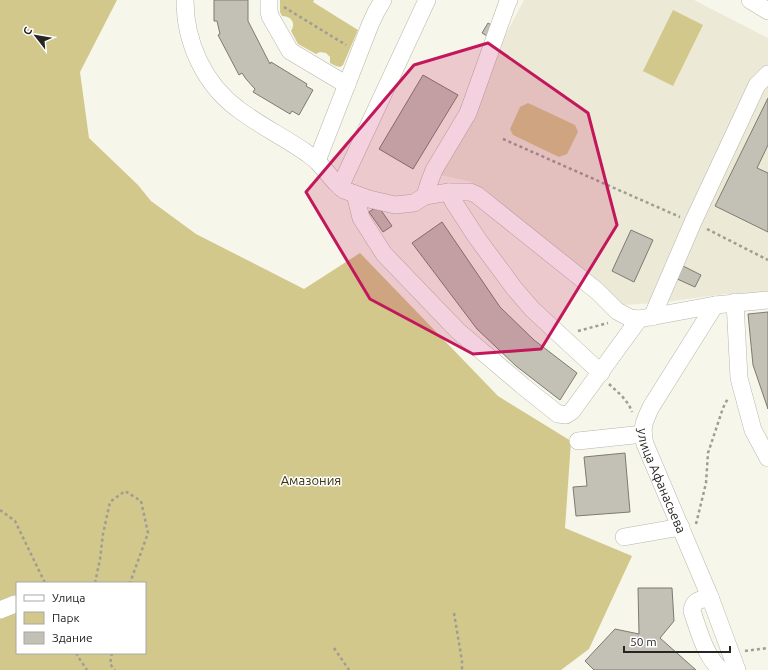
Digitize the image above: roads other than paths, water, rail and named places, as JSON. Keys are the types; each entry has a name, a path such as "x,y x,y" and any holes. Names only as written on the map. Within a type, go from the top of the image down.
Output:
{"street":[{"path":"185,0 186,23 190,39 204,70 212,83 224,97 240,110 303,150 348,191 361,218 384,254 458,331 558,414 566,415 572,411 605,380 693,222 757,85 768,74"},
{"path":"317,162 372,20 383,0"},
{"path":"348,191 427,0"},
{"path":"425,196 428,183 434,170 468,113 506,4 509,0"},
{"path":"750,0 768,11"},
{"path":"274,2 269,11 270,16 290,51 347,85"},
{"path":"348,191 395,205 414,203 425,196 449,192 470,192 477,194 597,291 617,311 640,318 735,302 768,300"},
{"path":"449,192 453,202 477,238 514,288 532,309 605,380"},
{"path":"735,302 739,378 753,430 768,458"},
{"name":"улица Афанасьева","path":"715,305 651,407 644,422 643,434 645,444 710,597 737,670"},
{"path":"578,441 643,434"},
{"path":"624,537 681,528"},
{"path":"710,597 697,601 692,606 692,611 709,656 721,670"}],"park label":[{"name":"Амазония","path":"311,480"}]}
